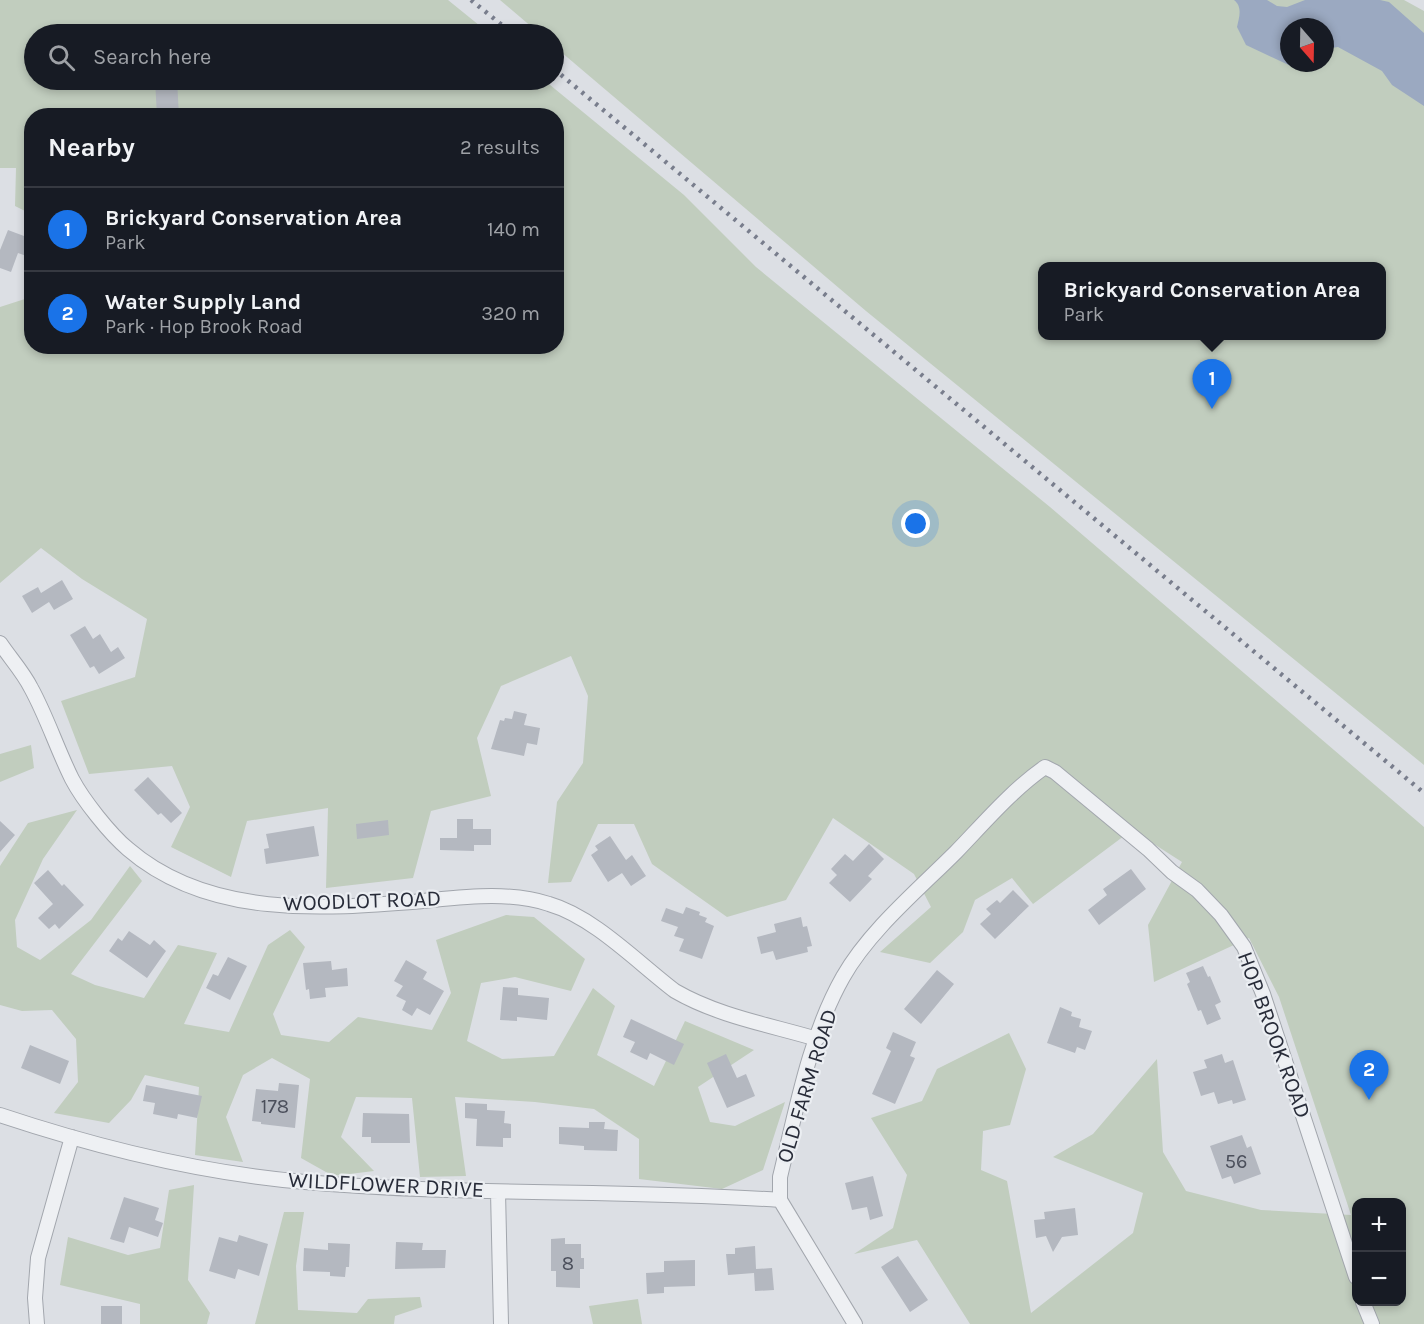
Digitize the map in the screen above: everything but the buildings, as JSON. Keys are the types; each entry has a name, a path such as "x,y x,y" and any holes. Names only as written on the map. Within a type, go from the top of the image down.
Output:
{"street":[{"name":"WOODLOT ROAD","path":"0,644 31,687 73,781 89,805 128,849 171,878 222,897 286,906 378,904 481,896 532,899 570,912 590,924 670,987 689,999 817,1039"},
{"name":"OLD FARM ROAD","path":"780,1200 780,1177 817,1039 843,977 872,939 991,816 1033,775 1045,767"},
{"name":"HOP BROOK ROAD","path":"1045,767 1055,772 1148,849 1172,872 1197,890 1221,915 1244,947 1252,962 1270,1014 1352,1265"},
{"name":"WILDFLOWER DRIVE","path":"0,1115 128,1153 182,1165 304,1182 498,1192 709,1195 780,1200"},
{"path":"37,1324 35,1298 38,1258 72,1137"},
{"path":"498,1192 501,1324"},
{"path":"780,1200 855,1324"},
{"path":"1365,1306 1372,1324"}],"green space":[{"path":"0,0 448,0 478,24 24,24 24,90 556,90 684,195 756,267 1050,507 1424,827 1424,1324 970,1324 917,1240 854,1254 893,1228 907,1175 871,1118 922,1101 937,1069 1009,1033 1026,1069 1010,1125 983,1131 981,1170 1007,1181 1031,1313 1133,1233 1143,1193 1053,1157 1093,1134 1157,1059 1163,1152 1186,1191 1261,1210 1351,1215 1279,997 1249,938 1154,982 1148,925 1182,862 1132,830 1033,904 1012,878 975,900 963,932 930,963 880,952 931,907 914,874 833,818 786,900 727,917 652,864 634,824 598,824 571,882 548,883 557,802 583,763 588,696 571,656 501,686 477,738 491,796 431,811 413,878 326,888 328,808 247,821 231,877 171,847 190,807 172,766 89,774 61,701 135,677 147,619 82,579 41,548 0,583 0,307 24,299 24,354 564,354 564,108 24,108 24,210 15,206 16,168 0,168"},
{"path":"500,0 1404,0 1424,11 1424,765 866,311 564,54 564,24 528,24"},
{"path":"31,745 34,768 0,782 0,754"},
{"path":"77,810 43,859 15,920 17,947 40,960 91,920 130,866 142,881 71,974 95,985 144,998 178,945 217,953 184,1024 229,1032 268,945 290,930 305,947 273,1014 281,1035 329,1042 358,1017 432,1030 451,993 436,940 506,915 534,917 585,959 571,991 515,977 481,983 467,1041 502,1059 554,1056 593,988 615,1006 597,1055 654,1086 685,1021 754,1050 698,1087 710,1122 735,1126 785,1102 763,1170 722,1189 639,1179 639,1139 594,1109 535,1102 455,1097 466,1176 420,1177 412,1098 356,1097 341,1137 374,1171 333,1176 301,1158 310,1079 272,1058 243,1075 226,1117 243,1162 195,1155 199,1087 145,1075 131,1100 109,1123 54,1113 78,1082 76,1039 52,1010 22,1011 0,1005 0,866 28,823"},
{"path":"194,1185 188,1280 210,1313 207,1324 140,1324 140,1304 60,1285 68,1237 128,1255 160,1248 169,1190"},
{"path":"284,1212 304,1212 296,1266 298,1310 357,1313 368,1299 420,1297 422,1307 395,1316 394,1324 255,1324"},
{"path":"638,1299 642,1324 593,1324 589,1306"}],"water":[{"path":"1234,0 1267,0 1277,6 1287,7 1305,0 1389,2 1424,33 1424,106 1392,85 1382,71 1338,47 1334,48 1334,18 1280,18 1280,61 1246,45 1237,27 1239,9"}],"railway":[{"path":"471,0 501,24"},
{"path":"564,77 1424,793"}],"place":[{"name":"Brickyard Conservation Area","path":"1212,409"},
{"name":"Water Supply Land","path":"1369,1100"}]}
